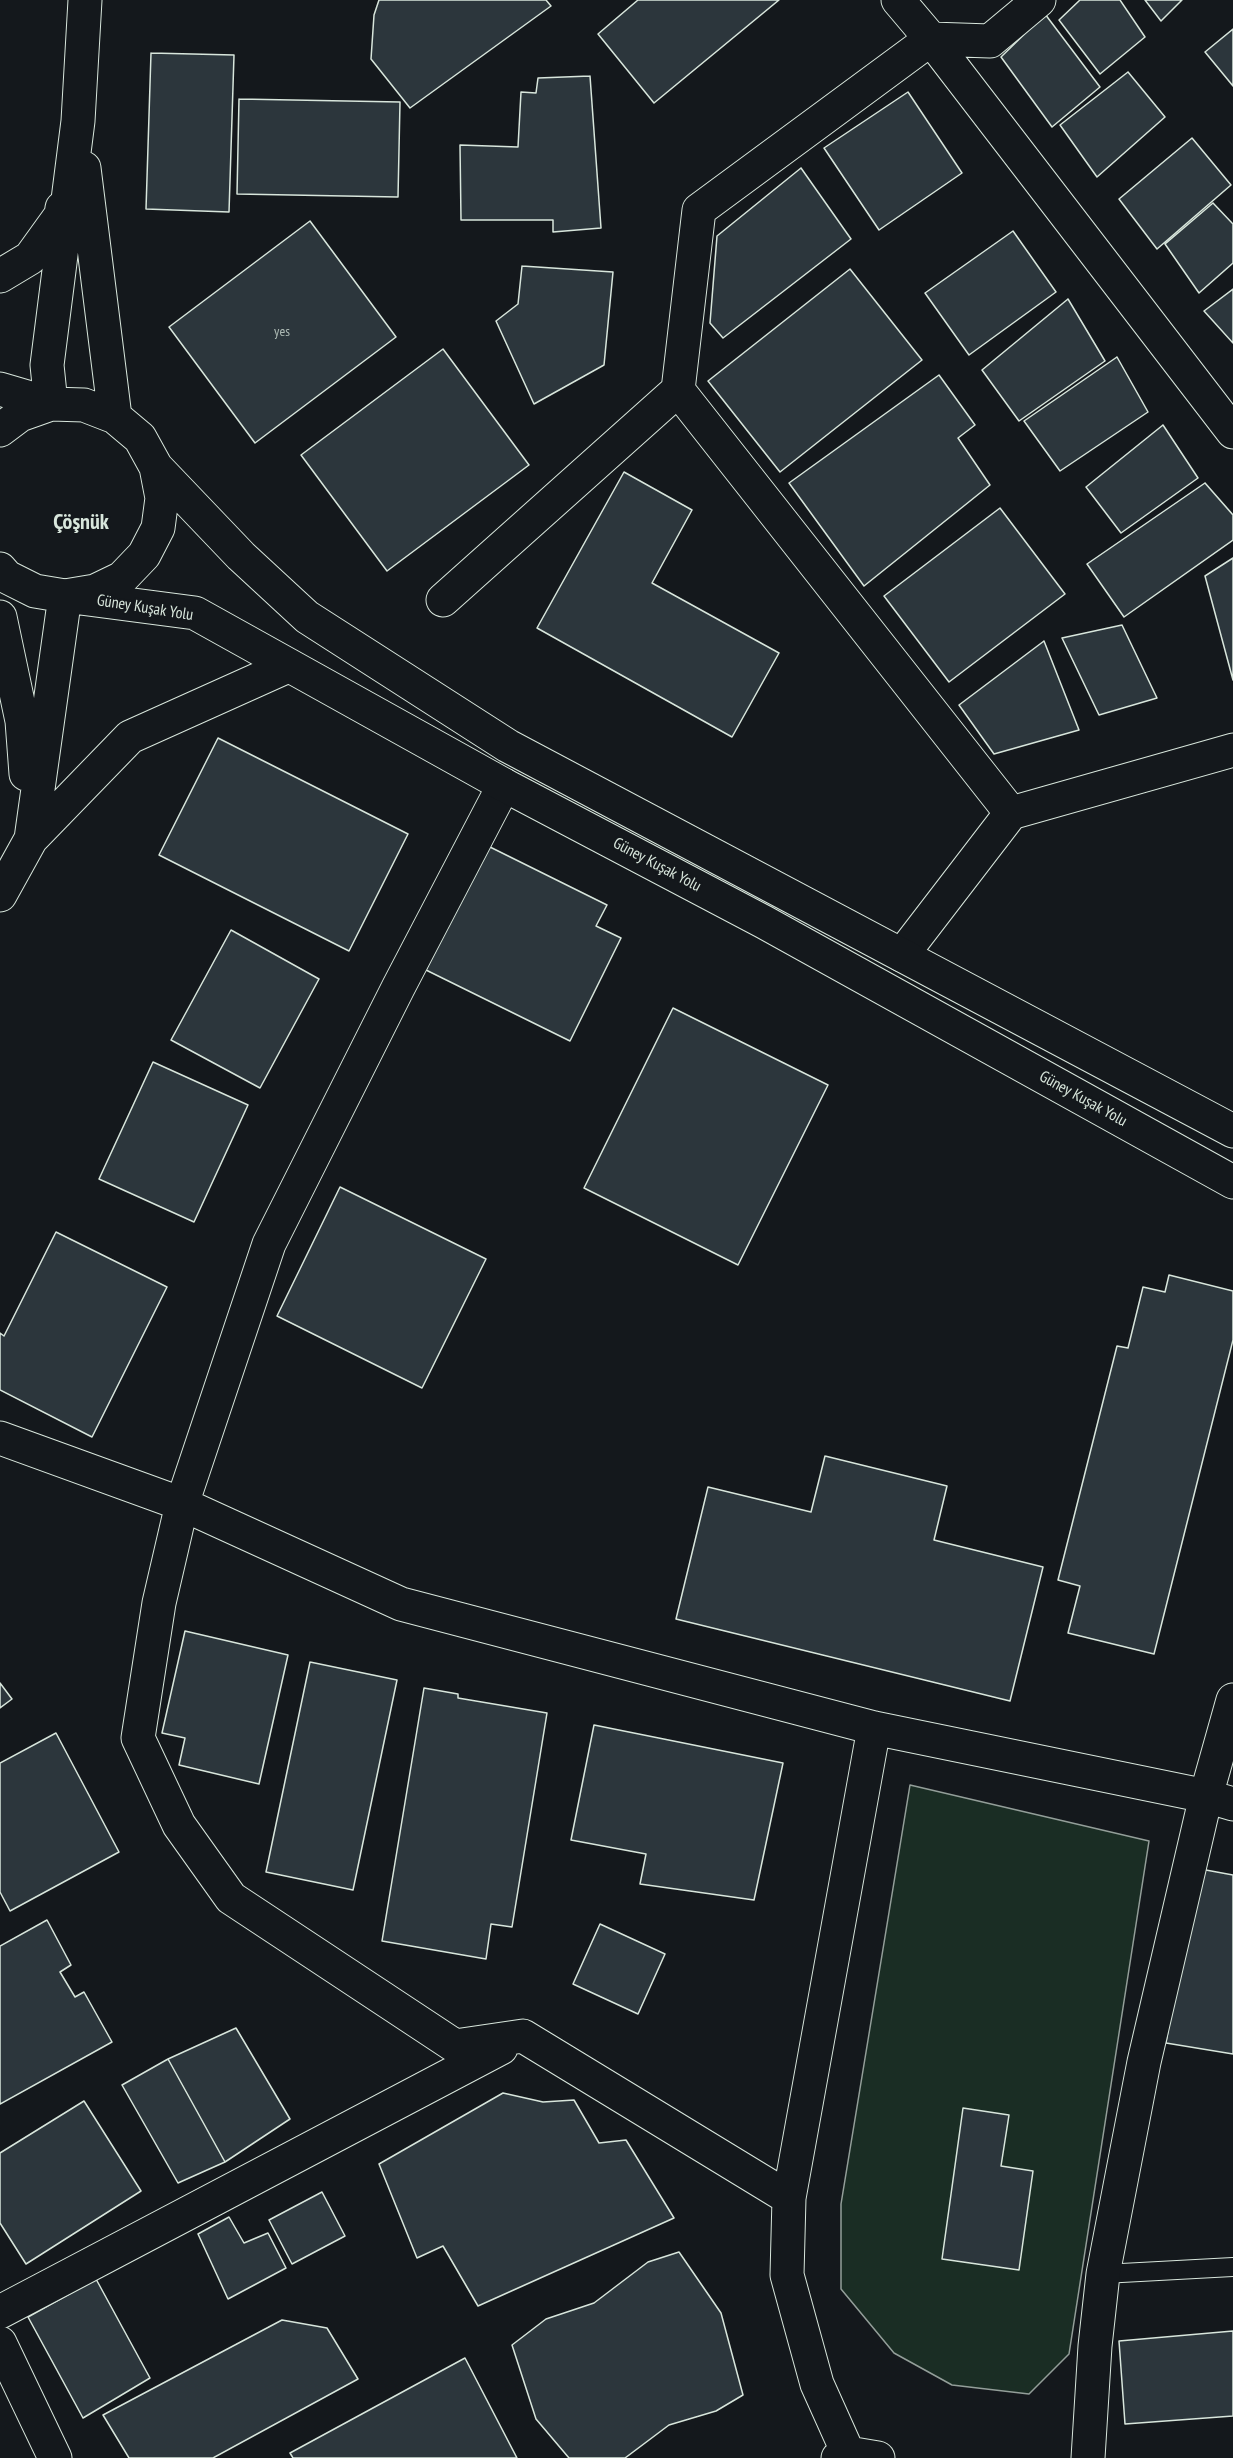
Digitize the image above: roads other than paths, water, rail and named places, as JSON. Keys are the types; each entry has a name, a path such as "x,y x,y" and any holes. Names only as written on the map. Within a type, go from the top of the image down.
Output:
{"street":[{"path":"51,404 47,365 78,121 85,0"},
{"path":"898,0 931,39 1233,432"},
{"path":"443,600 678,390 699,210 931,39 990,41 1039,0"},
{"path":"0,276 30,258 61,215 78,121"},
{"path":"78,121 115,417"},
{"path":"0,389 51,404 84,405 115,417 140,438 156,467 241,556 307,617 508,746 1233,1131"},
{"path":"678,390 1011,813"},
{"path":"0,430 20,415 51,404"},
{"path":"32,839 65,596 95,591 122,578 144,555 158,528 162,498 156,467"},
{"name":"Güney Kuşak Yolu","path":"0,569 8,577 35,591 195,613 504,785 764,921 1233,1182"},
{"path":"0,617 11,719 32,839"},
{"path":"0,895 32,839 130,736 288,666"},
{"path":"902,955 1011,813 1233,750"},
{"path":"504,785 399,986 269,1244 183,1504 159,1603 138,1738 179,1825 231,1898 455,2046 523,2036 789,2198"},
{"path":"0,1438 183,1504 401,1604 874,1728 1219,1800"},
{"path":"1088,2458 1102,2274 1144,2061 1219,1800 1233,1700"},
{"path":"855,2456 817,2384 787,2275 789,2198 874,1728"},
{"path":"0,2312 523,2036"},
{"path":"0,2343 55,2458"}],"lane":[{"path":"1102,2274 1233,2267"}],"district":[{"name":"Çöşnük","path":"81,523"}]}
